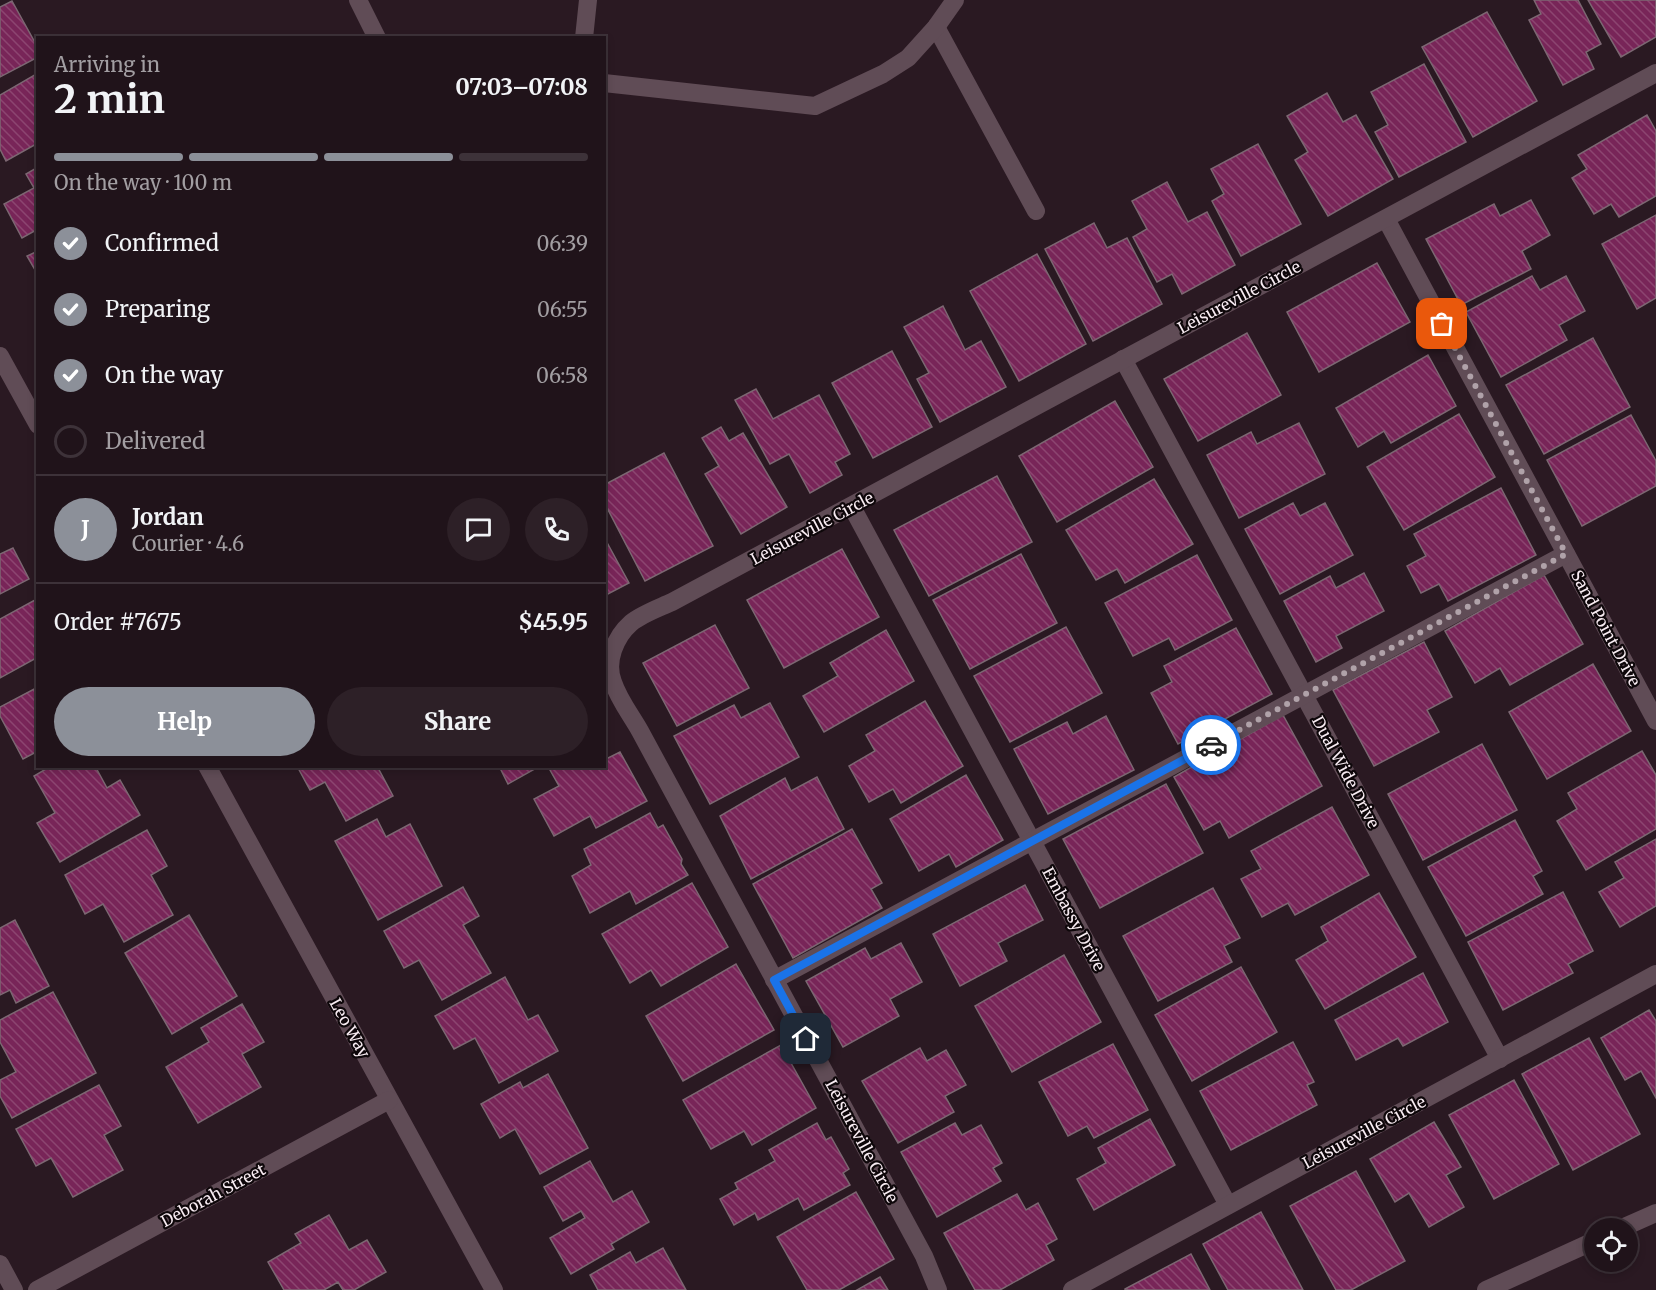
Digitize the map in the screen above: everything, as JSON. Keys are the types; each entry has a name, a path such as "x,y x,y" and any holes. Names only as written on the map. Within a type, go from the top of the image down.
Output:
{"street":[{"path":"358,0 376,36"},
{"path":"584,36 588,0"},
{"path":"606,83 815,106 883,74 908,58 936,27 955,0"},
{"path":"936,27 1036,211"},
{"name":"Leisureville Circle","path":"938,1290 924,1256 618,694 612,681 610,668 613,649 631,623 852,507 1656,74"},
{"name":"Sand Point Drive","path":"1386,219 1656,721"},
{"path":"0,356 36,421"},
{"name":"Dual Wide Drive","path":"1124,359 1500,1059"},
{"name":"Embassy Drive","path":"852,507 1228,1205"},
{"path":"774,980 1566,554"},
{"name":"Leo Way","path":"208,768 494,1290"},
{"name":"Leisureville Circle","path":"1072,1290 1656,974"},
{"name":"Deborah Street","path":"37,1290 389,1100"},
{"path":"1638,1221 1656,1213"},
{"path":"1486,1290 1584,1246"},
{"path":"0,1264 14,1290"}],"building":[{"path":"1534,0 1578,0 1601,44 1586,52 1594,69 1563,85 1529,20 1541,14"},
{"path":"1588,0 1656,0 1656,37 1621,57"},
{"path":"12,1 36,44 36,58 0,77 0,7"},
{"path":"1487,12 1537,101 1473,137 1422,47"},
{"path":"1424,64 1466,142 1399,177 1375,132 1388,125 1371,92"},
{"path":"36,74 36,144 6,161 0,149 0,95"},
{"path":"1327,93 1343,122 1356,115 1393,179 1328,216 1295,160 1308,152 1287,116"},
{"path":"1647,115 1656,131 1656,196 1619,217 1611,204 1594,214 1572,178 1587,169 1578,155"},
{"path":"1258,144 1301,224 1241,256 1212,201 1224,194 1211,169"},
{"path":"36,168 36,230 22,238 4,204 34,188 26,174"},
{"path":"1167,182 1188,222 1207,212 1235,265 1182,294 1172,274 1157,282 1133,237 1147,229 1132,201"},
{"path":"1531,200 1550,235 1522,251 1531,269 1461,305 1426,239 1494,204 1500,216"},
{"path":"1656,215 1656,298 1637,309 1602,244"},
{"path":"1094,223 1107,248 1127,238 1162,304 1093,341 1045,249"},
{"path":"36,252 36,272 27,256"},
{"path":"1037,254 1086,344 1019,381 970,291"},
{"path":"1377,263 1410,322 1319,372 1287,312"},
{"path":"1532,276 1540,290 1566,276 1585,311 1559,325 1567,340 1501,377 1466,312"},
{"path":"943,306 965,350 981,341 1006,387 940,422 917,379 929,373 904,327"},
{"path":"1247,333 1281,395 1198,441 1164,379"},
{"path":"1593,338 1630,407 1544,454 1506,385"},
{"path":"892,351 932,427 873,458 832,383"},
{"path":"1428,355 1456,406 1391,443 1384,431 1358,447 1336,408"},
{"path":"756,389 773,419 819,395 850,454 835,462 842,475 810,493 789,454 770,464 735,400"},
{"path":"1115,401 1153,467 1057,522 1019,456"},
{"path":"1459,414 1495,477 1404,530 1367,467"},
{"path":"1631,415 1656,461 1656,486 1582,526 1547,460"},
{"path":"1299,423 1325,474 1239,518 1207,455 1251,432 1257,444"},
{"path":"721,427 729,441 743,433 787,507 741,534 705,474 719,466 702,438"},
{"path":"664,453 713,546 645,581 606,506 606,484"},
{"path":"997,476 1032,542 929,596 894,530"},
{"path":"1154,479 1193,544 1125,583 1117,569 1096,580 1066,530"},
{"path":"1501,488 1536,555 1448,601 1439,584 1421,593 1407,566 1426,556 1414,534"},
{"path":"1293,503 1300,516 1325,503 1353,555 1280,594 1245,529"},
{"path":"606,541 629,583 606,595"},
{"path":"13,548 29,579 0,594 0,554"},
{"path":"842,549 879,617 784,668 747,600"},
{"path":"1021,554 1057,623 970,669 933,600"},
{"path":"1197,555 1232,620 1175,650 1169,638 1133,656 1105,603"},
{"path":"1364,573 1384,611 1336,636 1342,648 1316,662 1284,601 1330,576 1336,588"},
{"path":"1544,575 1583,644 1510,685 1500,668 1475,683 1445,631"},
{"path":"36,601 36,645 34,646 36,658 0,678 0,619"},
{"path":"715,625 749,688 677,726 643,663"},
{"path":"1066,627 1102,693 1010,742 974,676"},
{"path":"1236,628 1272,694 1178,744 1151,693 1172,682 1164,666"},
{"path":"886,630 914,681 824,732 803,696 838,676 830,663"},
{"path":"1424,642 1452,697 1427,710 1439,732 1374,766 1333,690"},
{"path":"1593,664 1631,731 1547,779 1509,712"},
{"path":"36,688 36,752 23,759 0,716 0,707"},
{"path":"925,701 963,766 901,803 893,789 869,802 849,766 875,751 866,735"},
{"path":"770,703 799,757 710,804 674,736 734,705 741,718"},
{"path":"1283,715 1322,786 1229,838 1220,821 1204,830 1174,777"},
{"path":"1106,716 1134,770 1048,814 1014,749 1067,722 1073,734"},
{"path":"1482,744 1517,810 1423,860 1388,794"},
{"path":"1642,751 1656,775 1656,829 1586,870 1557,821 1577,809 1568,793"},
{"path":"620,752 647,801 596,828 590,816 554,836 534,799 559,786 550,770 554,768 606,768 606,759"},
{"path":"48,768 96,768 107,788 120,780 140,815 60,862 37,823 55,813 34,776"},
{"path":"298,768 378,768 393,796 346,821 325,782 310,790"},
{"path":"500,768 536,768 508,784"},
{"path":"966,775 1003,840 956,867 949,854 919,871 890,819"},
{"path":"817,777 844,829 751,879 720,816 785,778 791,791"},
{"path":"1166,784 1203,853 1100,908 1063,839"},
{"path":"1332,807 1369,875 1295,915 1288,903 1262,917 1241,879 1261,869 1251,851"},
{"path":"650,813 658,828 663,825 688,875 636,904 630,891 590,913 572,876 591,865 584,849"},
{"path":"377,819 386,837 410,824 442,886 378,920 335,841"},
{"path":"1515,820 1542,871 1533,876 1543,894 1466,936 1428,867"},
{"path":"852,829 882,883 871,889 882,908 793,958 753,884"},
{"path":"147,830 167,866 151,875 173,915 124,942 103,904 85,914 65,875"},
{"path":"1656,839 1656,906 1620,927 1599,892 1624,878 1615,862"},
{"path":"692,883 728,947 661,986 651,970 630,983 602,934"},
{"path":"1025,885 1043,920 998,943 1007,961 960,986 933,934"},
{"path":"463,887 479,916 463,925 491,973 442,1000 419,960 404,968 384,931"},
{"path":"1213,888 1240,938 1224,946 1232,962 1158,1001 1123,936"},
{"path":"1563,892 1593,951 1568,964 1573,973 1503,1010 1468,942"},
{"path":"1379,893 1416,957 1325,1009 1296,960 1328,941 1321,927"},
{"path":"189,915 237,996 172,1034 125,953"},
{"path":"15,920 49,986 16,1003 10,990 0,995 0,928"},
{"path":"901,943 922,982 890,999 899,1016 843,1047 806,981 865,948 871,959"},
{"path":"1064,955 1101,1022 1012,1072 975,1006"},
{"path":"736,964 774,1030 683,1081 646,1016"},
{"path":"1241,967 1277,1032 1192,1081 1155,1015"},
{"path":"1423,973 1448,1022 1403,1046 1398,1038 1356,1060 1335,1020"},
{"path":"505,977 528,1020 538,1015 558,1051 499,1083 475,1038 454,1049 435,1016"},
{"path":"53,992 96,1073 12,1118 0,1096 0,1080 16,1072 0,1042 0,1020"},
{"path":"242,1004 264,1042 242,1054 261,1087 198,1123 166,1067 209,1042 201,1028"},
{"path":"1649,1010 1656,1021 1656,1098 1641,1071 1625,1080 1601,1038"},
{"path":"1589,1038 1640,1134 1573,1170 1522,1074"},
{"path":"1293,1042 1314,1082 1307,1085 1317,1105 1231,1150 1200,1091"},
{"path":"1113,1044 1148,1110 1094,1138 1087,1126 1068,1136 1039,1082"},
{"path":"781,1045 816,1108 752,1145 744,1131 711,1149 683,1100"},
{"path":"920,1048 927,1061 946,1050 966,1085 945,1096 954,1112 898,1143 862,1081"},
{"path":"548,1074 588,1148 540,1174 515,1129 500,1138 481,1104 520,1082 523,1088"},
{"path":"1514,1080 1559,1164 1494,1199 1449,1115"},
{"path":"99,1085 121,1126 104,1135 123,1170 73,1197 51,1158 36,1166 16,1129"},
{"path":"1150,1119 1175,1165 1094,1210 1077,1179 1106,1163 1098,1148"},
{"path":"1434,1122 1461,1167 1446,1175 1464,1207 1429,1227 1409,1193 1395,1202 1370,1159"},
{"path":"817,1123 826,1140 831,1137 849,1169 843,1173 850,1185 804,1210 798,1198 758,1220 755,1213 734,1225 720,1199 738,1189 735,1183 775,1161 769,1150"},
{"path":"955,1123 962,1135 981,1125 1002,1163 993,1168 1001,1181 937,1217 901,1152"},
{"path":"590,1161 613,1202 632,1191 649,1222 611,1244 614,1249 571,1274 550,1238 585,1218 581,1211 563,1221 544,1187"},
{"path":"1356,1171 1405,1261 1351,1290 1336,1290 1290,1206"},
{"path":"856,1192 894,1259 839,1290 807,1290 777,1237"},
{"path":"1017,1194 1026,1210 1038,1203 1057,1239 1046,1245 1054,1260 1000,1290 975,1290 944,1233"},
{"path":"1261,1212 1303,1290 1228,1290 1203,1244"},
{"path":"329,1215 349,1250 367,1240 386,1272 354,1290 343,1290 338,1282 324,1290 284,1290 268,1262 301,1243 295,1234"},
{"path":"663,1248 686,1290 598,1290 590,1275 630,1252 636,1263"},
{"path":"1191,1254 1210,1290 1125,1290 1125,1289"},
{"path":"880,1277 888,1290 857,1290"}],"way so far":[{"path":"1211,745 1566,554 1442,324"}],"route":[{"path":"806,1039 774,980 1211,745"}]}
